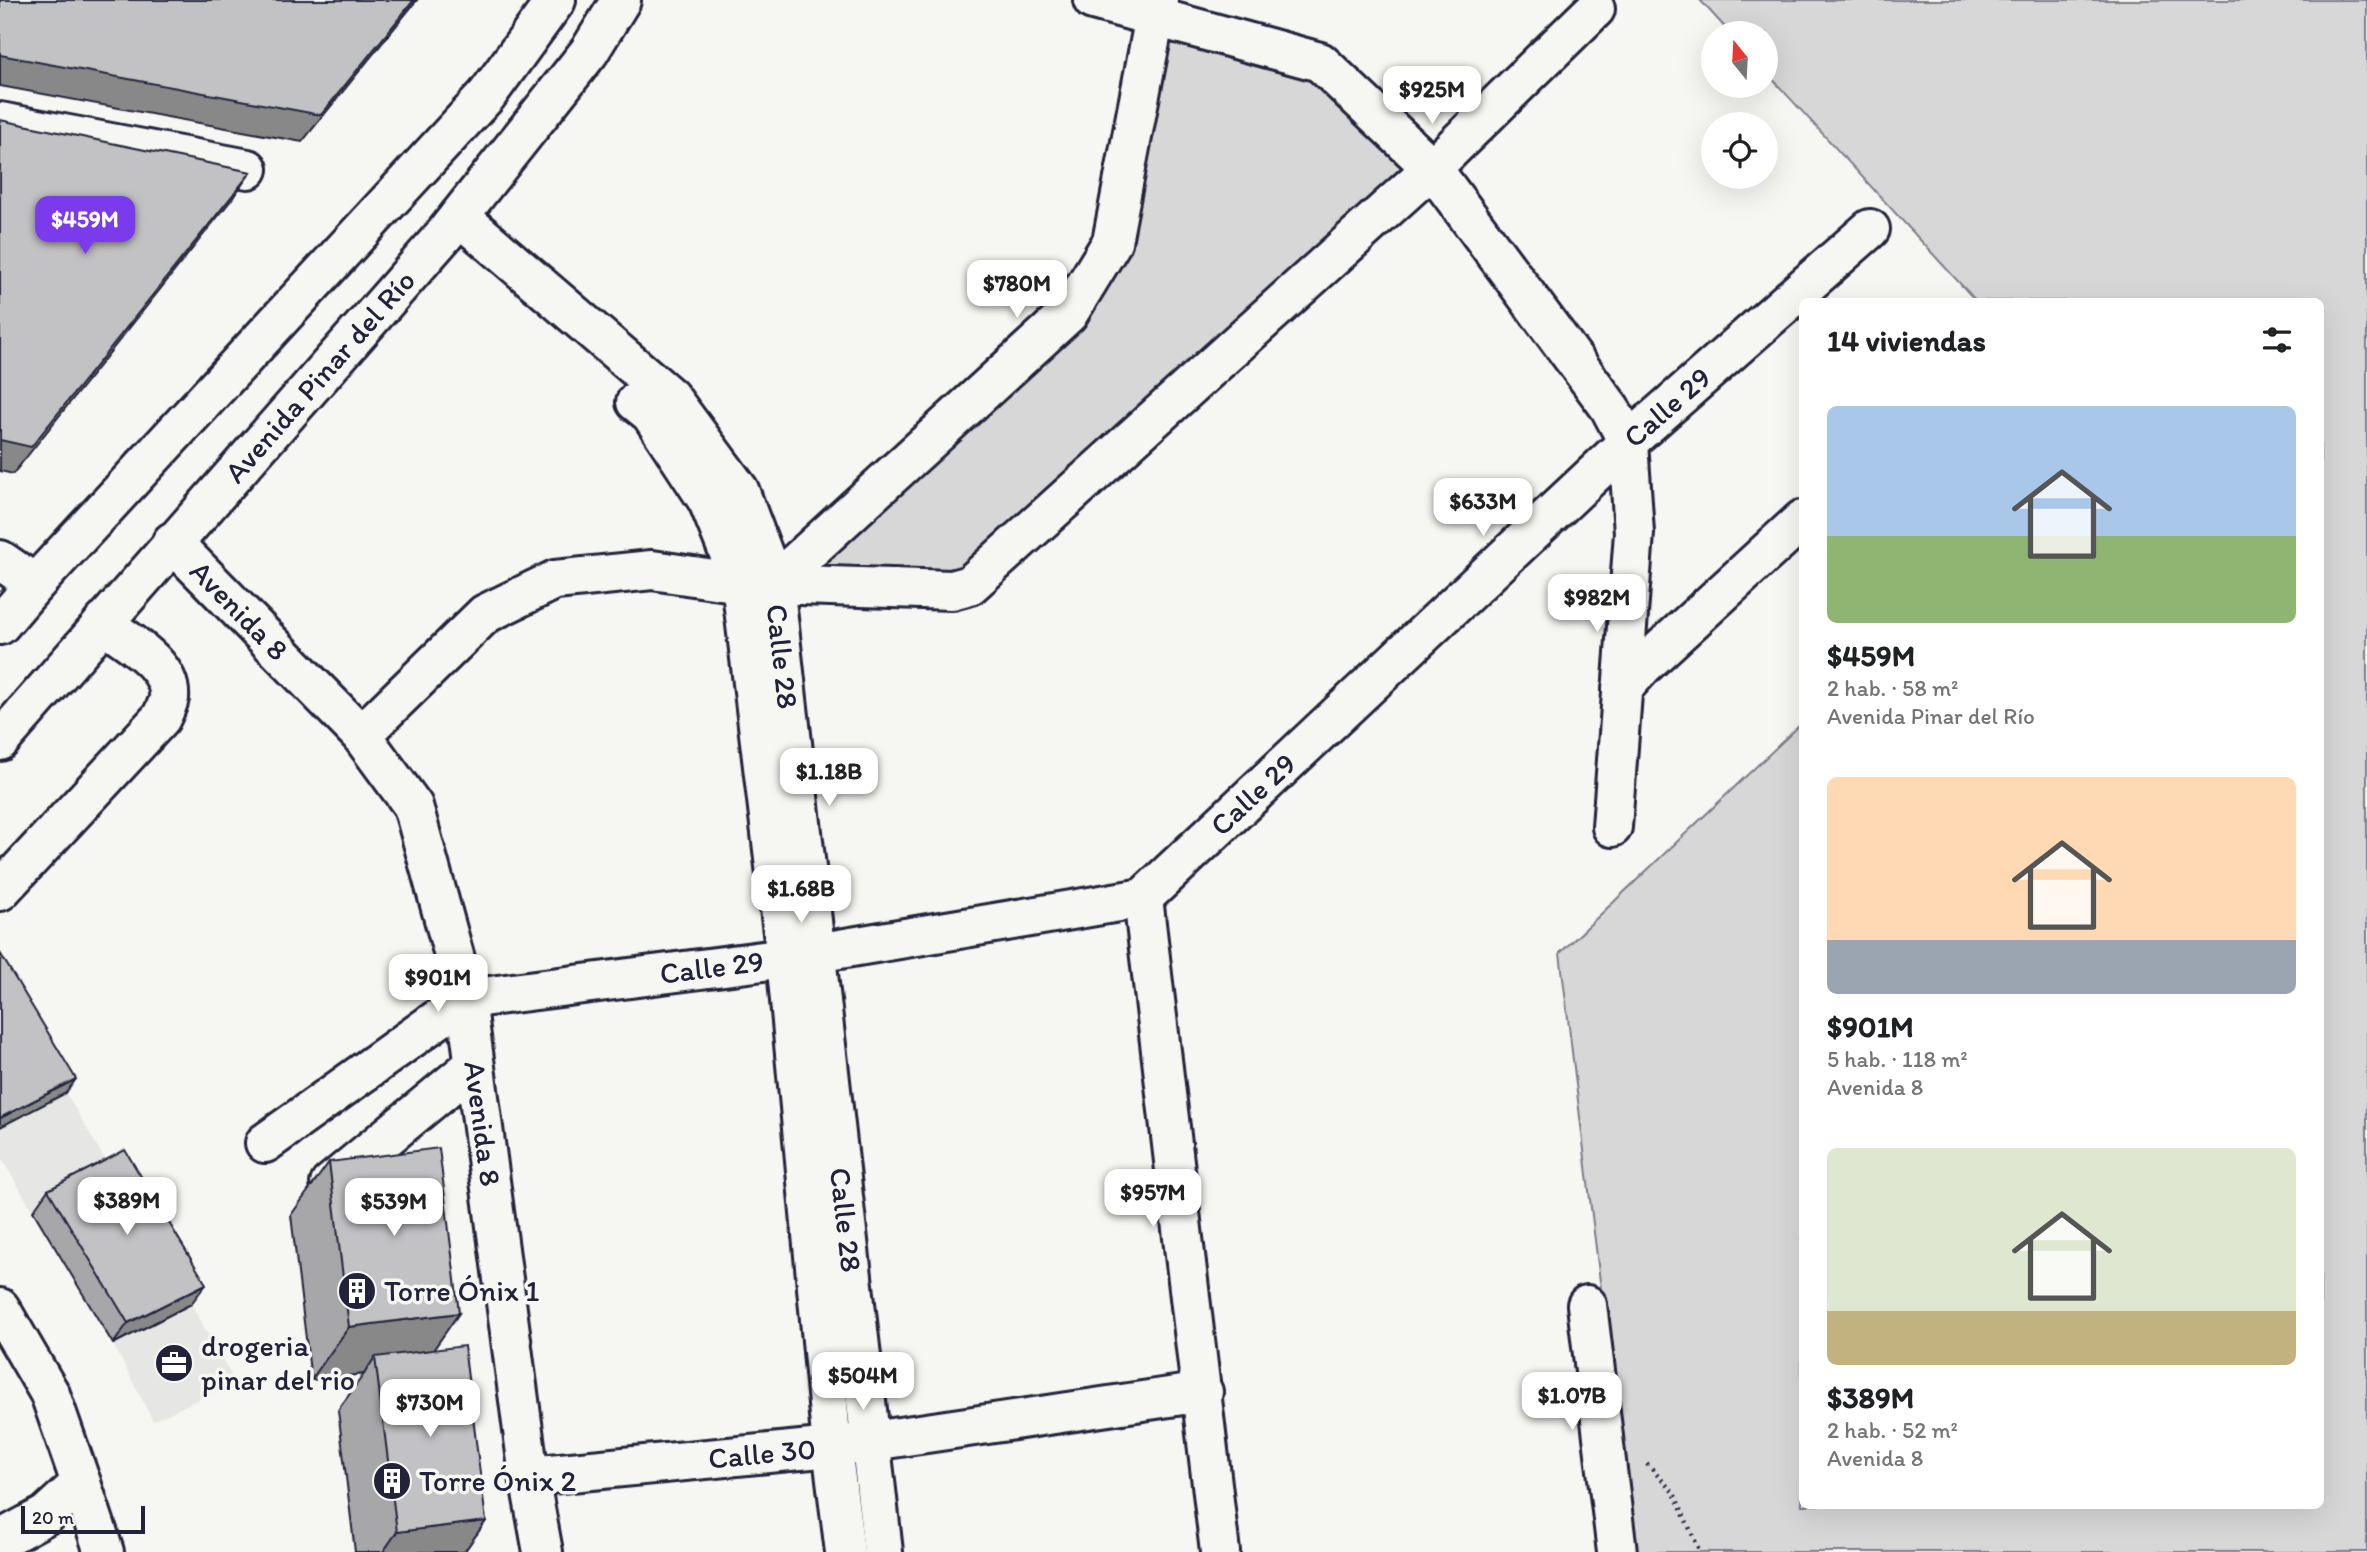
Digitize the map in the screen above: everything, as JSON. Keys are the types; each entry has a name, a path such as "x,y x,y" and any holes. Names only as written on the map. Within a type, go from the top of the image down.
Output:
{"street":[{"path":"0,625 487,96 556,0"},
{"name":"Avenida Pinar del Río","path":"0,741 452,226 589,52 621,0"},
{"path":"1093,0 1156,8 1320,62 1432,168 1610,408 1628,442 1634,533 1612,827"},
{"path":"758,583 1068,314 1112,242 1156,8"},
{"path":"361,735 485,614 555,580 652,570 758,583 951,590 970,585 1432,168 1595,9"},
{"path":"0,122 248,169"},
{"name":"Calle 28","path":"452,226 651,414 758,583 801,955 870,1441 883,1552"},
{"name":"Calle 29","path":"466,999 801,955 1143,898 1628,442 1870,229"},
{"path":"1622,689 1644,665 1799,523"},
{"name":"Avenida 8","path":"172,542 361,735 412,806 466,999 529,1476 543,1552"},
{"path":"0,560 35,584"},
{"path":"0,891 161,718 169,699 167,683 161,669 103,623"},
{"path":"1143,898 1220,1552"},
{"name":"Calle 28","path":"801,955 832,1447 845,1552"},
{"path":"265,1143 466,999"},
{"path":"330,1184 474,1065"},
{"path":"1587,1305 1617,1552"},
{"path":"0,1308 50,1394 104,1552"},
{"name":"Calle 30","path":"529,1476 832,1447 1203,1392"},
{"path":"0,1540 46,1515 82,1483"}],"path":[{"path":"1647,1463 1674,1493 1700,1552"}],"shaded area":[{"path":"1700,0 2367,0 2367,1552 1633,1552 1560,953 1799,726 1799,1509 2324,1509 2324,298 1973,298 1778,85 1778,21 1719,21"},
{"path":"1164,32 1312,76 1411,164 964,574 799,568 1079,324"},
{"path":"66,1093 111,1170 33,1211 0,1156 0,1127"},
{"name":"drogeria pinar del rio","path":"191,1304 235,1382 153,1421 113,1344"}],"building":[{"path":"0,0 414,0 321,115 0,55"},
{"path":"0,120 251,172 31,447 0,440"},
{"path":"0,953 76,1079 0,1118"},
{"path":"439,1148 459,1313 349,1327 329,1162"},
{"path":"125,1150 206,1284 128,1323 48,1190"},
{"path":"464,1346 486,1521 397,1532 375,1357"}],"place":[{"name":"Torre Ónix 1","path":"357,1291"},
{"name":"drogeria pinar del rio","path":"174,1363"},
{"name":"Torre Ónix 2","path":"392,1481"}]}
